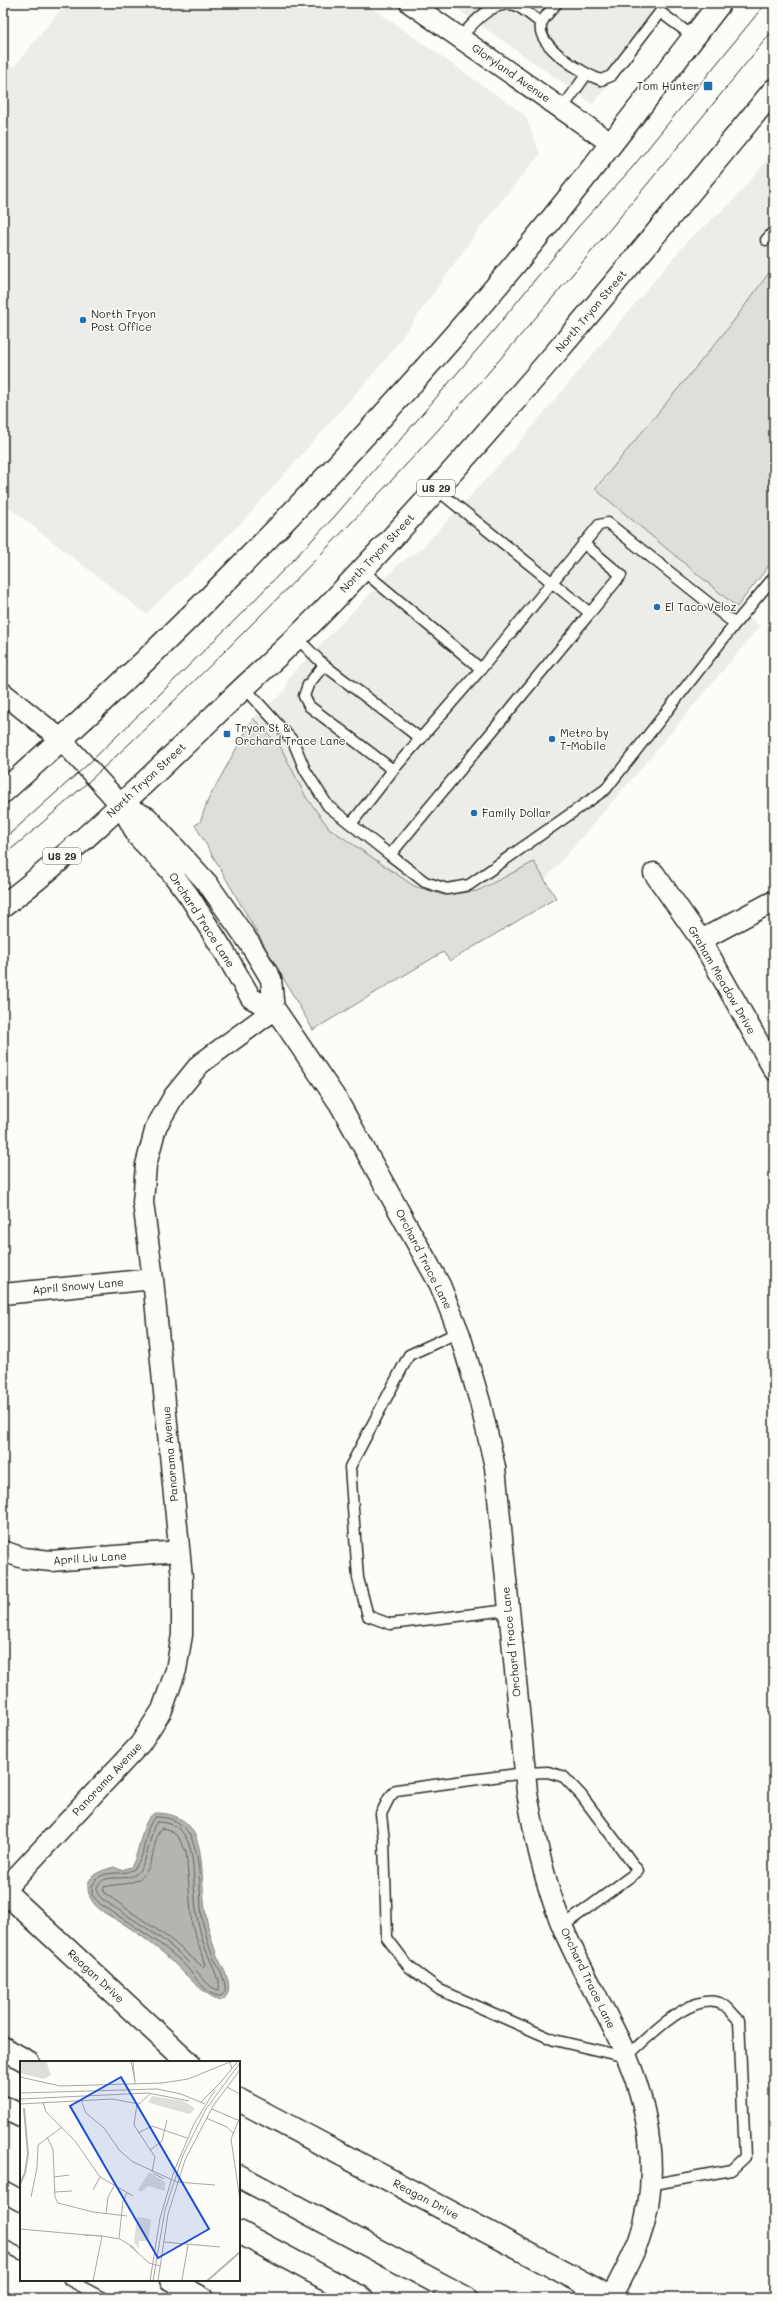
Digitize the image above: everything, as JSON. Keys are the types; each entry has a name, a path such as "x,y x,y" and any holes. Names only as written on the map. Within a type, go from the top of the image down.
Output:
{"main road":[{"path":"3,792 62,740 226,581 364,437 454,336 612,144 720,3"},
{"name":"North Tryon Street","path":"3,906 121,805 296,637 362,570 562,347 773,93"},
{"name":"Reagan Drive","path":"3,1890 187,2061"},
{"path":"3,2048 26,2061"},
{"name":"Reagan Drive","path":"240,2101 612,2298"},
{"path":"3,2107 20,2116"},
{"path":"240,2177 466,2298"},
{"path":"240,2233 362,2298"}],"street":[{"name":"Gloryland Avenue","path":"410,3 612,144"},
{"name":"Orchard Trace Lane","path":"3,693 62,740 121,805 138,837 168,868 189,896 225,953 250,998 274,1010 300,1044 339,1103 428,1261 459,1332 480,1402 495,1467 508,1610 532,1826 546,1880 563,1926 577,1960 626,2056 637,2082 646,2120 650,2158 648,2206 640,2239 612,2298"},
{"name":"Orchard Trace Lane","path":"121,805 147,817 208,884 250,944 271,979 274,1010"},
{"name":"Graham Meadow Drive","path":"654,873 701,940 774,1070"},
{"path":"701,940 774,901"},
{"name":"Panorama Avenue","path":"3,1890 140,1744 162,1710 176,1670 182,1635 182,1578 153,1279 143,1202 146,1165 156,1127 174,1096 200,1064 274,1010"},
{"name":"April Snowy Lane","path":"3,1294 153,1279"},
{"name":"April Liu Lane","path":"3,1550 22,1558 51,1561 179,1551"},
{"path":"3,2191 20,2200"},
{"path":"172,2281 200,2297"}],"lane":[{"path":"557,3 541,23 541,34 545,42 586,75 601,80 611,76 659,7 694,37"},
{"path":"460,38 480,14 496,5 515,5 541,23"},
{"path":"562,109 586,75"},
{"path":"766,240 774,231"},
{"path":"436,489 590,613"},
{"path":"351,824 393,770 481,669 599,525 608,523 735,624"},
{"path":"390,855 621,575 583,543"},
{"path":"362,570 481,669"},
{"path":"244,687 293,741 305,770 328,806 424,882 447,889 468,886 606,790 735,624 774,577"},
{"path":"296,637 324,665 421,739"},
{"path":"324,665 308,686 304,696 309,706 393,770"},
{"path":"459,1332 409,1355 350,1467 358,1578 368,1616 390,1624 508,1610"},
{"path":"563,1926 638,1871 582,1795 564,1777 548,1772 525,1773 396,1790 389,1798 382,1814 387,1938 410,1967 440,1990 554,2040 626,2056 682,2010 702,2001 724,2005 739,2020 745,2157 732,2170 650,2185"},
{"path":"3,2245 20,2254"},
{"path":"71,2281 103,2298"}],"shaded area":[{"path":"66,3 365,3 525,115 540,154 485,221 387,358 244,520 146,614 3,503 3,60 14,67"},
{"path":"449,3 676,3 593,104"},
{"path":"774,152 774,266 729,327 595,489 760,626 649,759 545,880 534,862 477,891 444,895 414,886 329,828 306,798 280,746 253,718 285,691 288,678 399,564 423,547 511,452 690,238 730,204"},
{"path":"774,266 774,559 737,607 595,489 729,327"},
{"path":"253,718 280,746 306,797 329,828 414,886 444,895 477,891 534,862 556,898 450,961 443,952 313,1030 195,825 200,822 208,800"}],"water":[{"path":"155,1813 172,1815 184,1821 192,1830 198,1842 208,1924 215,1950 226,1975 229,1988 223,2000 216,1999 200,1988 154,1945 97,1907 89,1895 88,1883 97,1873 114,1867 121,1870 131,1867 137,1853 146,1822"}],"tram line":[{"path":"3,840 86,766 150,704 246,609 335,516 494,330 578,227 631,169 766,3"},
{"path":"3,856 90,780 174,701 361,513 438,430 566,282 774,29"}],"place":[{"name":"Tom Hunter","path":"708,86"},
{"name":"North Tryon Post Office","path":"83,320"},
{"name":"El Taco Veloz","path":"657,607"},
{"name":"Tryon St & Orchard Trace Lane","path":"227,734"},
{"name":"Metro by T-Mobile","path":"552,739"},
{"name":"Family Dollar","path":"474,813"}]}
